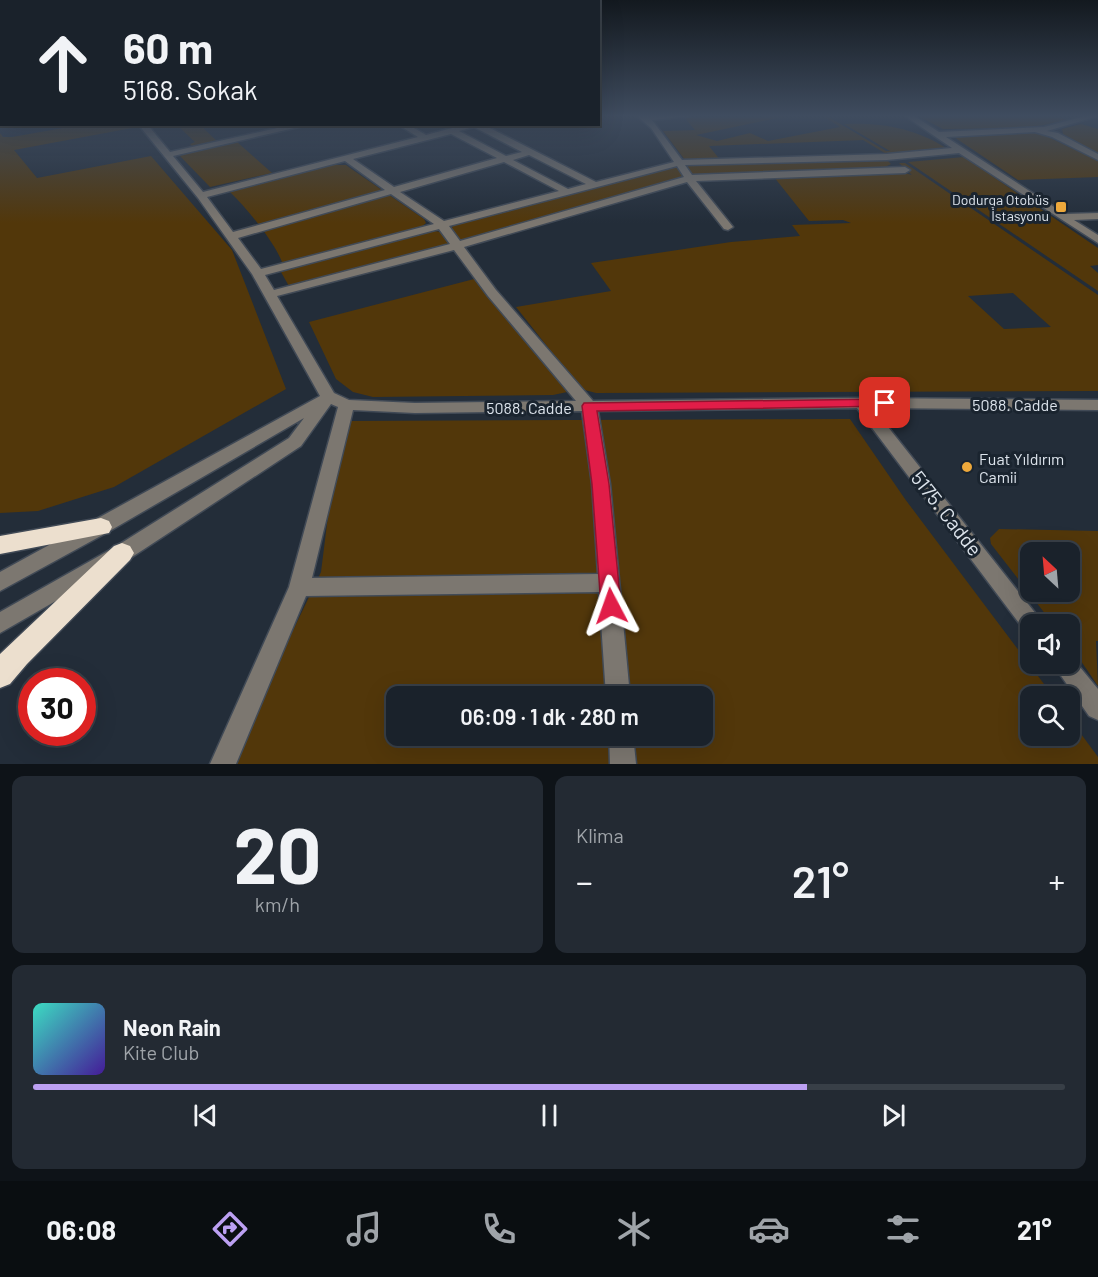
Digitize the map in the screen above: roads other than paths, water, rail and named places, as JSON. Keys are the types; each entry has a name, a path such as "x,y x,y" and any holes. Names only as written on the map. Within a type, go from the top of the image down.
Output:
{"highway":[{"path":"0,545 101,527"},
{"path":"0,675 17,655 122,553"}],"street":[{"path":"165,152 232,236 258,273 337,401 299,587 223,764"},
{"path":"168,155 183,152"},
{"path":"201,196 374,152"},
{"path":"490,152 567,192"},
{"path":"232,236 530,152 595,185"},
{"path":"672,152 728,227"},
{"path":"258,273 679,163 887,157 944,152"},
{"path":"964,152 1098,240"},
{"path":"271,294 459,245 690,178 905,170 887,157"},
{"path":"347,159 442,225 459,245 492,293 589,406 601,484 617,686"},
{"path":"1065,217 1098,216"},
{"path":"0,582 337,401"},
{"path":"0,623 122,553 295,442 337,401"},
{"name":"5088. Cadde","path":"337,401 415,408 861,403 1098,405"},
{"name":"5175. Cadde","path":"861,403 1025,614"},
{"path":"299,587 609,583"},
{"path":"1072,674 1098,708"},
{"path":"622,746 623,764"}],"place":[{"name":"Dodurga Otobüs İstasyonu","path":"1061,207"},
{"name":"Fuat Yıldırım Camii","path":"967,467"}]}
